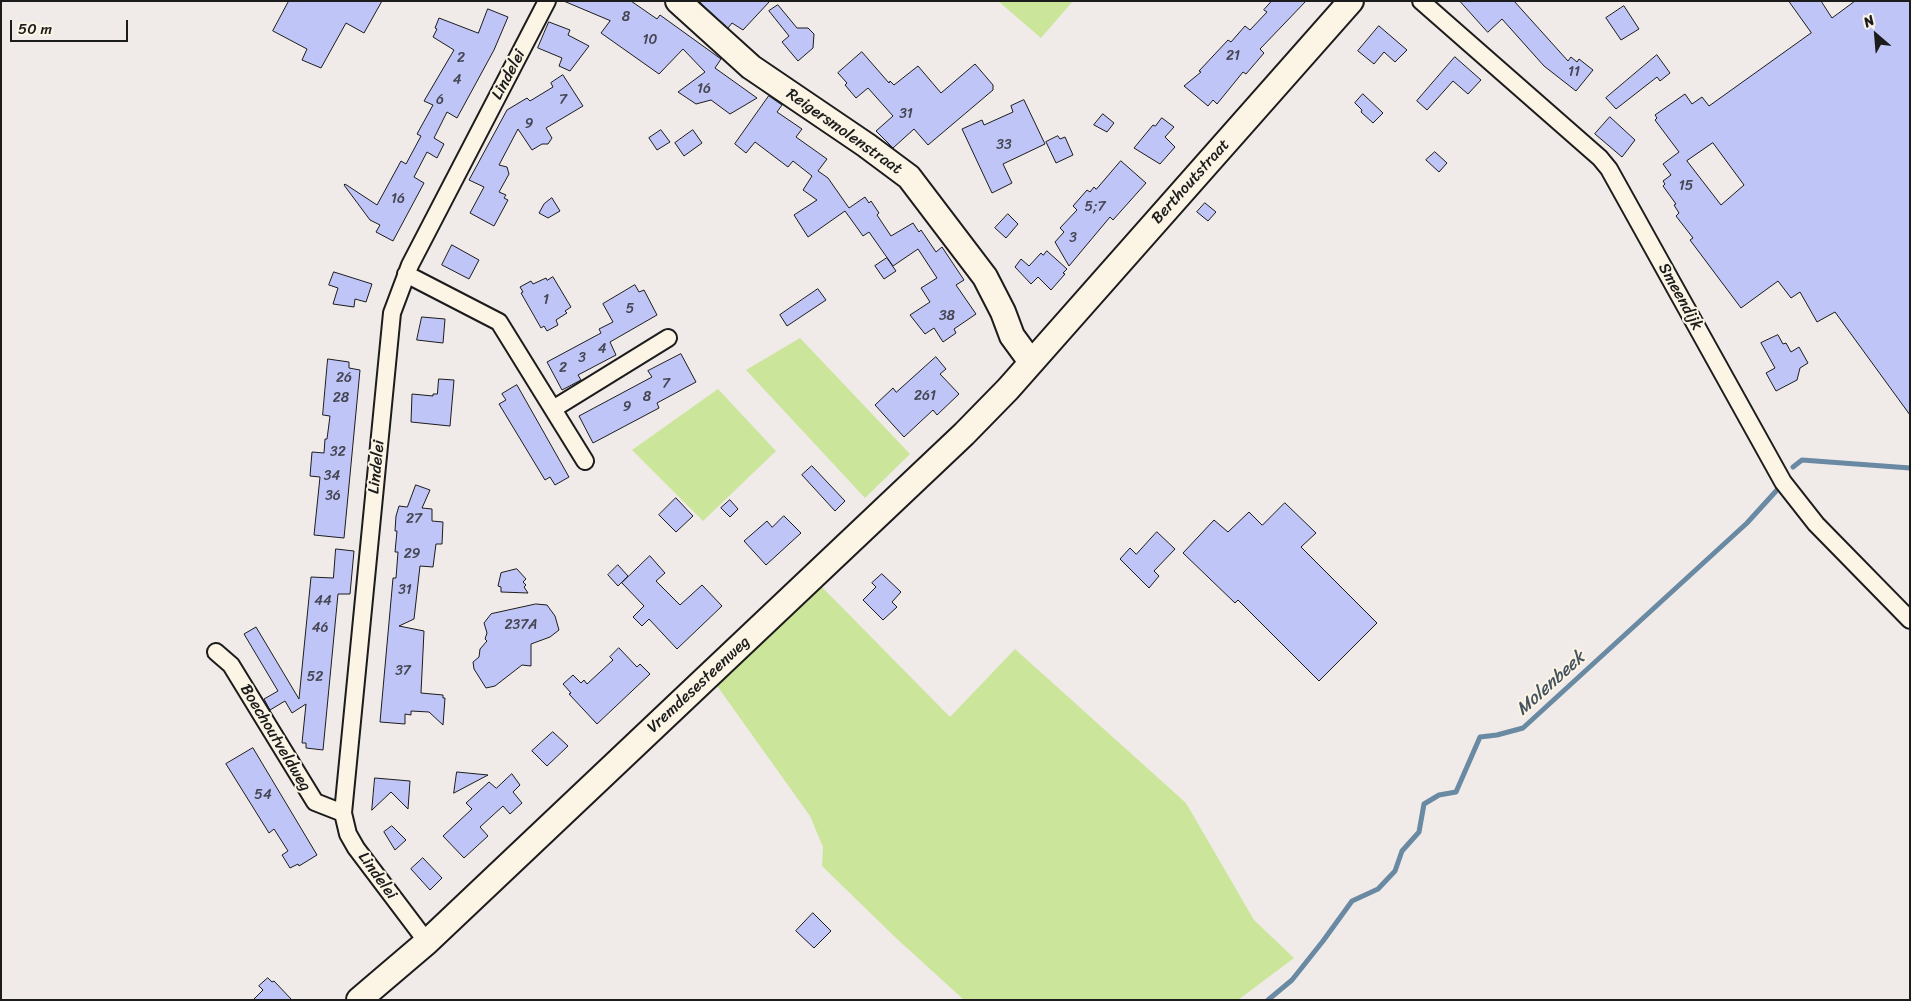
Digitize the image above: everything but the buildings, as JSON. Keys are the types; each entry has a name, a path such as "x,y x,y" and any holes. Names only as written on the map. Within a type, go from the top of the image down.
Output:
{"street":[{"name":"Lindelei","path":"427,942 356,848 348,834 343,813 392,313 406,274 547,1"},
{"name":"Reigersmolenstraat","path":"678,1 751,67 866,145 909,177 986,277 1012,336 1031,362"},
{"name":"Berthoutstraat","path":"1031,362 1351,1"},
{"name":"Smeendijk","path":"1421,1 1604,163 1783,482 1816,524 1910,620"},
{"path":"406,274 499,322 585,461"},
{"path":"553,409 668,338"},
{"name":"Vremdesesteenweg","path":"359,1000 427,942 957,441 1031,362"},
{"name":"Boechoutveldweg","path":"216,652 231,665 315,802 343,813"}],"green space":[{"path":"998,1 1073,1 1041,38"},
{"path":"800,338 910,454 865,498 746,370"},
{"path":"718,389 776,451 703,521 632,450"},
{"path":"818,583 950,717 1015,649 1186,803 1254,920 1294,958 1238,1000 964,1000 896,938 822,866 823,847 810,816 715,683"}],"waterway":[{"name":"Molenbeek","path":"1793,467 1802,460 1910,468"},
{"name":"Molenbeek","path":"1268,1000 1292,980 1352,901 1378,889 1395,871 1402,851 1419,832 1424,804 1439,795 1456,792 1480,737 1497,735 1523,728 1747,523 1777,490"}]}
